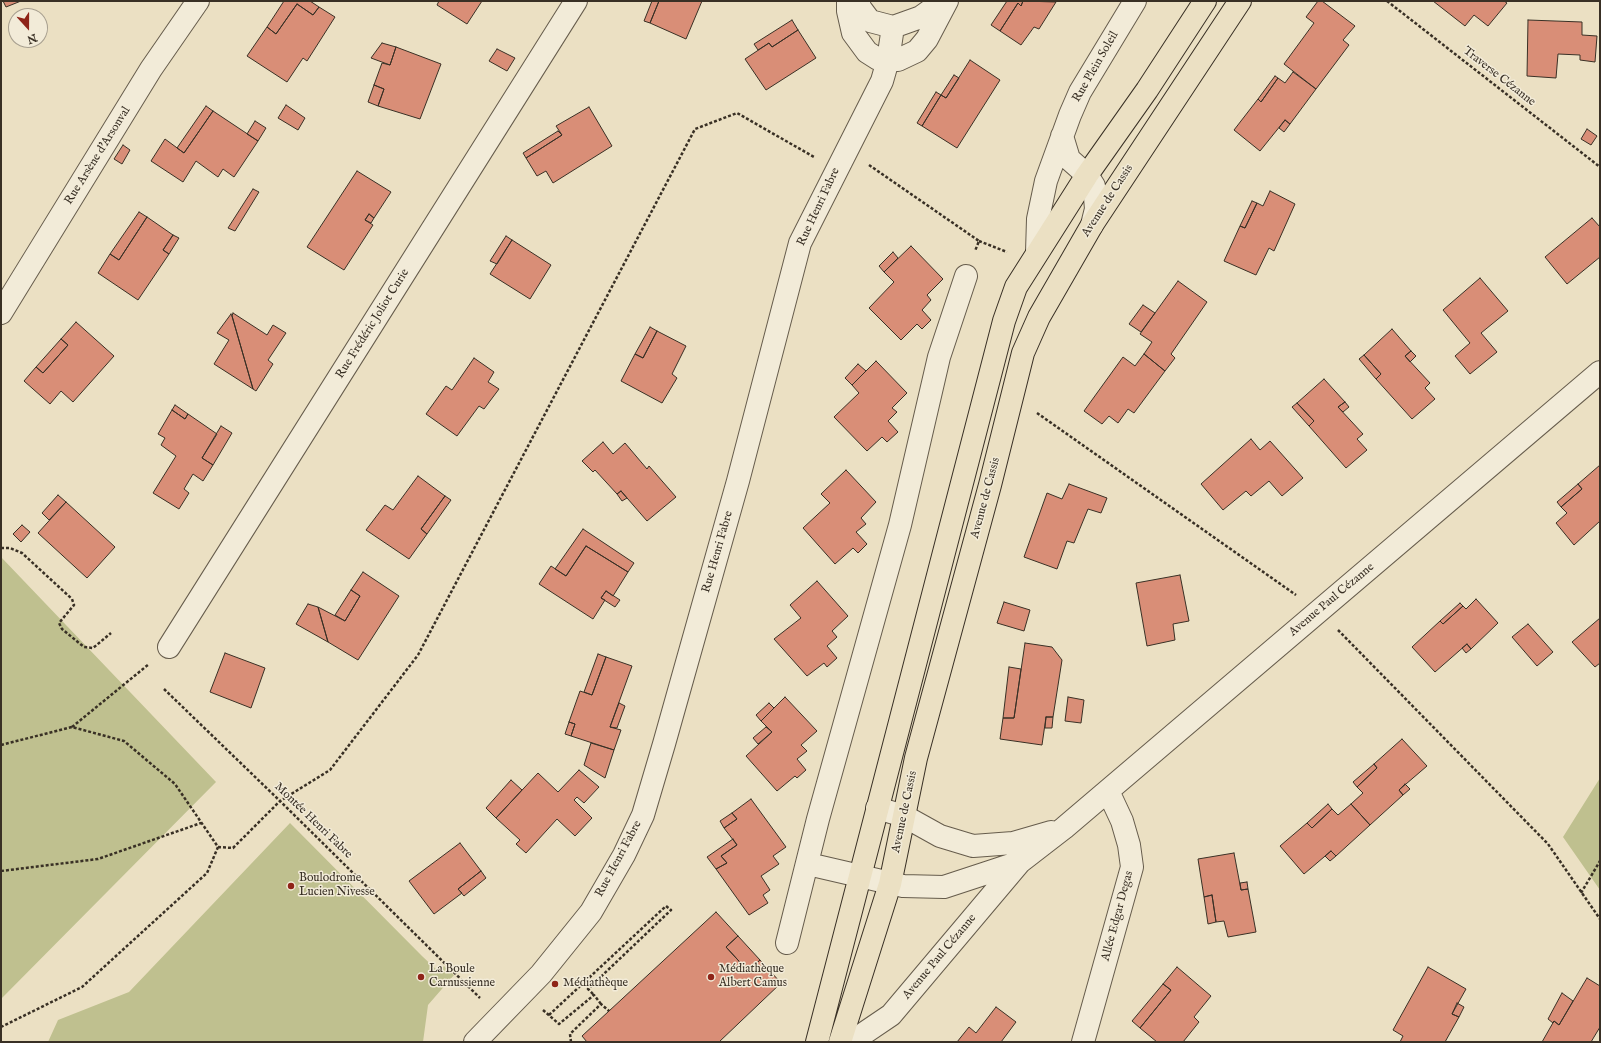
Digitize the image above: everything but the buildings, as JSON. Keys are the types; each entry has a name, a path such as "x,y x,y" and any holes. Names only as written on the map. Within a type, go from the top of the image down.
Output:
{"main road":[{"path":"817,1042 1004,321 1016,287 1087,175 1147,90 1205,1"},
{"name":"Avenue de Cassis","path":"840,1042 890,884 916,758 990,485 1023,353 1039,317 1092,225 1240,1"}],"street":[{"name":"Rue Arsène d'Arsonval","path":"1,313 151,69 198,1"},
{"name":"Rue Frédéric Joliot Curie","path":"169,647 576,1"},
{"path":"848,1 848,11 853,33 867,52 878,58 888,60 898,60 917,51 927,39 947,1"},
{"path":"857,1 870,21 893,27 921,17 943,1"},
{"name":"Rue Plein Soleil","path":"1037,252 1038,219 1046,181 1062,136 1080,92 1135,1"},
{"name":"Rue Henri Fabre","path":"475,1042 541,974 591,912 624,855 643,814 738,481 800,243 882,81 888,60 893,27"},
{"path":"1062,136 1069,159 1087,175 1094,186 1096,209 1092,225"},
{"path":"787,943 820,812 900,525 939,357 966,276"},
{"name":"Avenue Paul Cézanne","path":"851,1042 891,1015 1020,862 1108,791 1600,372"},
{"name":"Allée Edgar Degas","path":"1083,1042 1132,867 1129,845 1122,821 1108,791"},
{"name":"Avenue Paul Cézanne","path":"877,808 904,816 940,836 973,846 1013,843 1064,828"},
{"name":"Avenue Paul Cézanne","path":"808,864 890,884 903,886 944,887 1020,862"}],"path":[{"name":"Traverse Cézanne","path":"1386,1 1600,167"},
{"path":"218,847 232,848 280,800 330,770 418,655 695,129 737,113 817,158"},
{"path":"868,164 980,241 1010,253"},
{"path":"966,276 980,241"},
{"path":"1035,412 1320,611 1548,844 1600,919"},
{"path":"1,548 10,548 22,553 72,599 74,605 59,623 62,629 84,647 93,648 111,633"},
{"path":"1,744 72,727 169,647"},
{"name":"Montée Henri Fabre","path":"164,690 280,800 499,1017"},
{"path":"72,727 124,741 175,784 218,847"},
{"path":"1,871 98,859 202,823"},
{"path":"1,1027 82,987 207,872 218,847"},
{"path":"1581,893 1600,861"},
{"path":"549,1015 666,906 671,910 588,989 609,1011"},
{"path":"523,992 559,1024 594,995"},
{"path":"571,1042 570,1034 601,1004"}],"green space":[{"path":"1,557 216,782 1,999"},
{"path":"1600,778 1600,890 1563,837"},
{"name":"Boulodrome Lucien Nivesse","path":"290,823 439,972 444,966 454,975 428,1005 423,1042 48,1042 58,1020 129,992"}],"place":[{"name":"Boulodrome Lucien Nivesse","path":"291,886"},
{"name":"La Boule Carnussienne","path":"421,977"},
{"name":"Médiathèque Albert Camus","path":"711,977"},
{"name":"Médiathèque","path":"555,984"}]}
